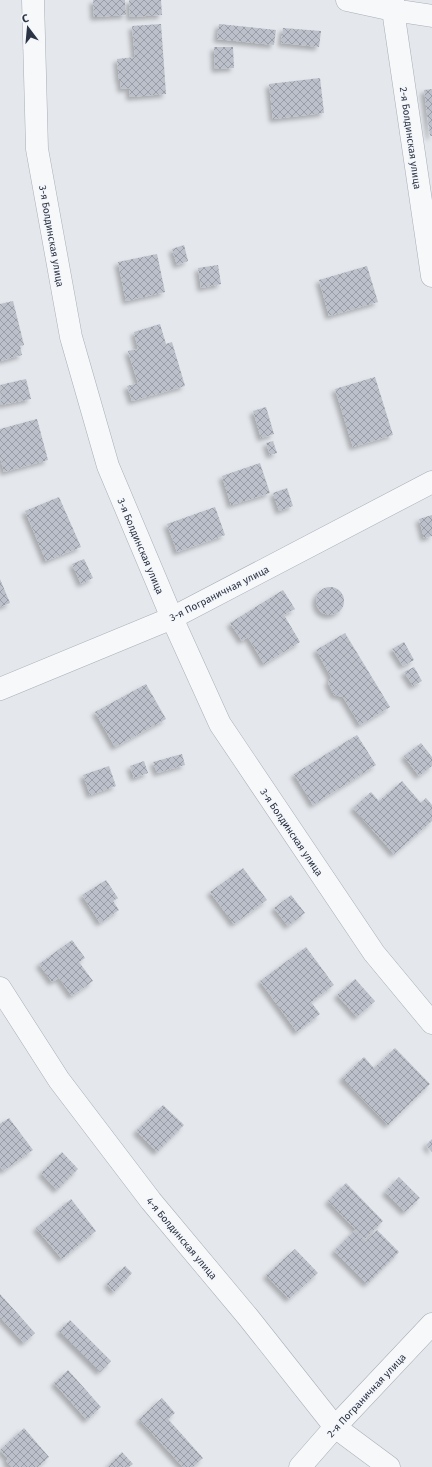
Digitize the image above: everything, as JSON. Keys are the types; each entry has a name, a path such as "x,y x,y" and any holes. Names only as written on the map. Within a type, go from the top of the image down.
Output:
{"street":[{"name":"3-я Болдинская улица","path":"33,0 37,149 71,337 108,466 172,618 220,724 374,953 432,1023"},
{"path":"347,0 393,5 432,16"},
{"name":"2-я Болдинская улица","path":"393,5 432,276"},
{"name":"3-я Пограничная улица","path":"0,689 172,618 432,482"},
{"name":"4-я Болдинская улица","path":"0,988 59,1080 146,1195 248,1316 335,1427 389,1467"},
{"name":"2-я Пограничная улица","path":"300,1467 335,1427 432,1324"}],"building":[{"path":"93,0 125,0 126,15 94,17"},
{"path":"129,0 161,0 162,15 130,17"},
{"path":"161,24 166,94 130,97 129,88 121,89 117,59 135,57 132,26"},
{"path":"219,24 276,30 274,45 217,39"},
{"path":"283,28 321,31 319,47 281,43"},
{"path":"214,47 233,47 234,68 215,69"},
{"path":"320,78 324,113 273,119 269,84"},
{"path":"432,89 432,136 430,136 424,90"},
{"path":"184,245 188,261 177,265 172,249"},
{"path":"157,254 165,292 126,301 118,262"},
{"path":"218,265 221,284 201,288 198,268"},
{"path":"367,266 378,302 329,316 319,280"},
{"path":"13,301 24,345 20,346 22,355 0,361 0,304"},
{"path":"160,324 166,344 172,342 185,386 132,401 127,386 138,383 128,351 138,349 134,332"},
{"path":"375,377 393,435 353,447 335,389"},
{"path":"26,379 31,399 1,405 0,385"},
{"path":"266,407 274,434 261,438 253,411"},
{"path":"37,419 48,460 4,472 0,457 0,429"},
{"path":"273,441 277,453 270,455 266,443"},
{"path":"260,463 270,493 231,505 222,476"},
{"path":"287,488 293,506 279,511 273,493"},
{"path":"59,497 81,547 46,561 25,511"},
{"path":"215,507 225,535 177,552 167,524"},
{"path":"432,515 432,536 424,538 419,519"},
{"path":"84,559 93,578 81,584 72,564"},
{"path":"0,579 10,603 0,607"},
{"path":"330,587 340,591 344,601 340,611 330,615 320,611 316,601 320,591"},
{"path":"283,590 295,609 284,615 300,642 264,664 248,637 242,641 230,623"},
{"path":"345,633 390,707 360,725 343,697 334,695 328,683 331,677 316,650"},
{"path":"404,642 414,660 403,666 392,649"},
{"path":"414,667 422,681 413,686 404,672"},
{"path":"146,684 166,719 115,747 95,712"},
{"path":"357,735 376,765 313,805 294,774"},
{"path":"421,743 432,757 432,766 419,776 404,756"},
{"path":"182,754 185,765 157,773 153,762"},
{"path":"144,761 148,773 134,778 130,766"},
{"path":"109,766 116,786 90,795 83,775"},
{"path":"402,781 421,803 426,798 432,805 432,821 394,854 353,808 371,792 379,801"},
{"path":"243,868 267,900 234,924 210,892"},
{"path":"106,880 118,898 113,901 119,910 100,923 82,895"},
{"path":"291,895 305,913 288,926 274,908"},
{"path":"72,940 85,958 79,962 93,981 72,996 59,978 52,982 39,964"},
{"path":"306,947 334,985 311,1002 320,1014 297,1032 260,981"},
{"path":"355,979 375,1001 357,1017 337,995"},
{"path":"395,1048 430,1084 388,1125 342,1078 364,1057 374,1068"},
{"path":"163,1105 184,1125 157,1152 136,1131"},
{"path":"9,1118 33,1150 3,1171 0,1166 0,1124"},
{"path":"432,1139 432,1152 426,1145"},
{"path":"62,1152 78,1169 57,1190 41,1173"},
{"path":"399,1177 420,1198 405,1212 385,1192"},
{"path":"346,1183 383,1221 365,1239 328,1201"},
{"path":"71,1199 96,1231 62,1259 36,1228"},
{"path":"355,1230 366,1241 377,1230 399,1252 367,1284 334,1251"},
{"path":"295,1249 318,1273 289,1299 266,1275"},
{"path":"125,1266 132,1273 114,1292 107,1284"},
{"path":"0,1294 35,1333 24,1343 0,1317"},
{"path":"70,1320 111,1361 100,1372 59,1331"},
{"path":"68,1370 101,1407 87,1420 54,1383"},
{"path":"162,1398 175,1413 168,1419 203,1458 193,1467 183,1467 139,1419"},
{"path":"24,1428 49,1457 38,1467 11,1467 6,1461 8,1459 0,1450"},
{"path":"122,1452 133,1464 129,1467 107,1467"}]}
